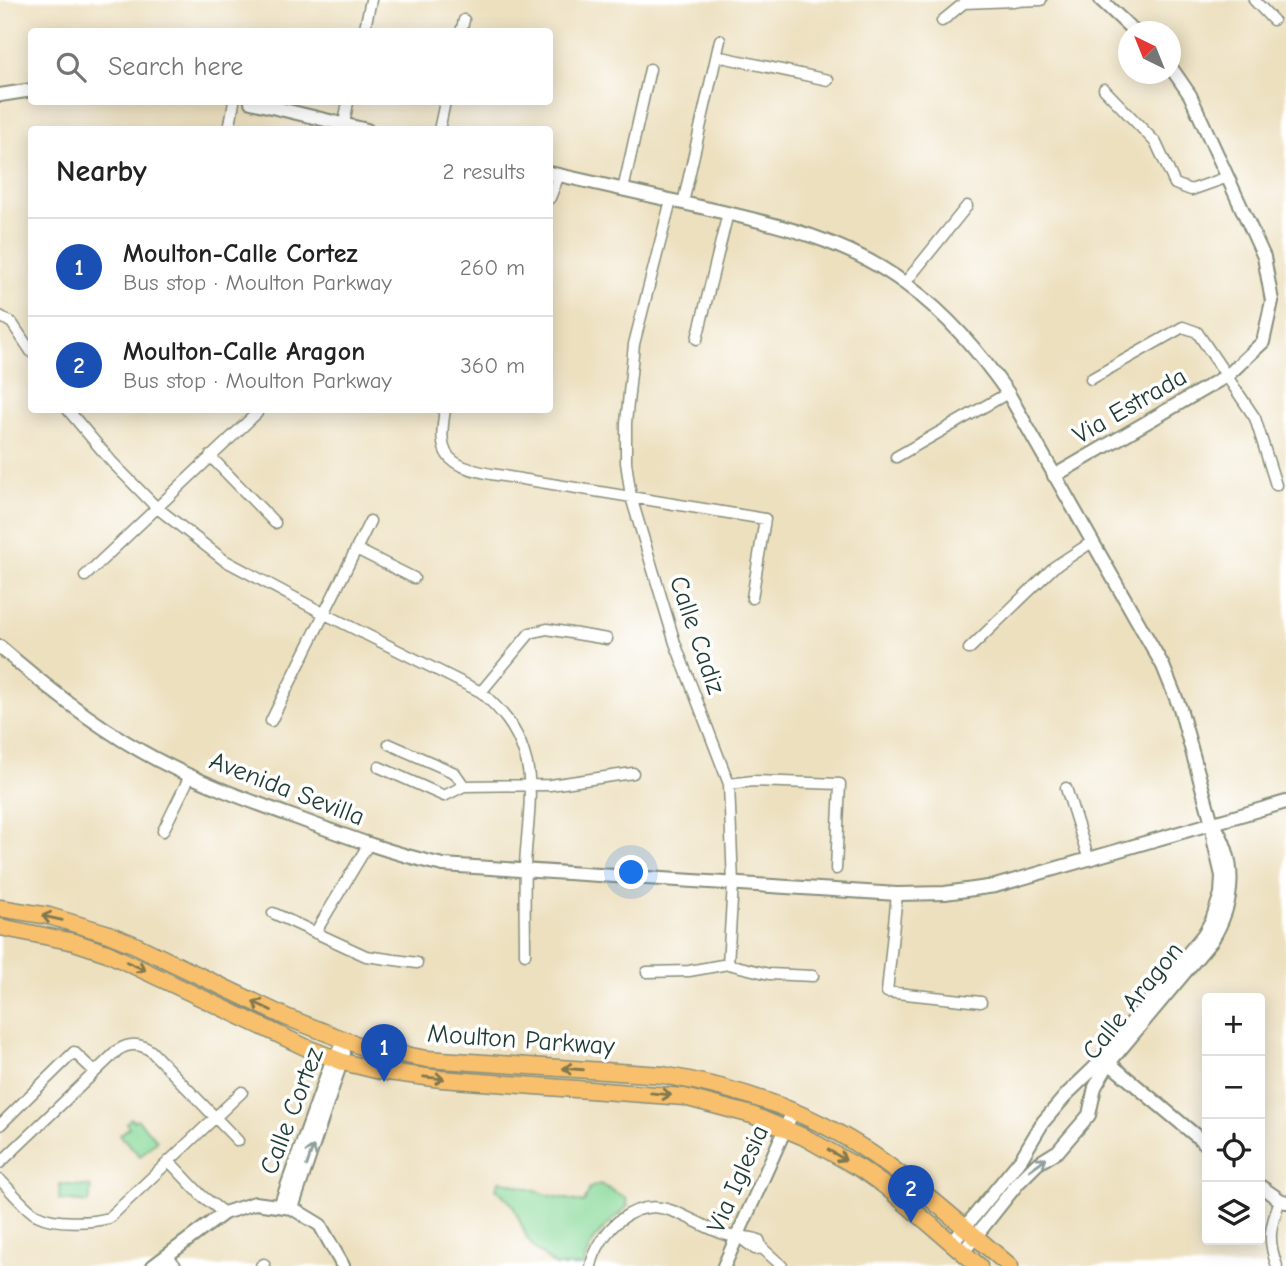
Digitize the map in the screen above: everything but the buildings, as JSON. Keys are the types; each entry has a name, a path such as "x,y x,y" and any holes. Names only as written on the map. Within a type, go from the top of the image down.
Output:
{"main road":[{"name":"Moulton Parkway","path":"0,908 48,916 106,933 346,1042 427,1059 663,1075 739,1091 793,1111 866,1150 1010,1266"},
{"name":"Moulton Parkway","path":"0,927 62,939 107,953 338,1060 380,1070 441,1079 684,1097 752,1115 830,1151 861,1169 885,1186 979,1266"}],"street":[{"path":"365,28 371,0"},
{"path":"942,21 964,3 1041,0"},
{"path":"1254,0 1273,20"},
{"path":"1110,3 1126,21"},
{"path":"462,28 464,20"},
{"path":"677,202 720,40"},
{"path":"717,56 828,80"},
{"path":"622,190 650,69"},
{"name":"Via Estrada","path":"1054,476 1228,376 1263,342 1272,301 1264,257 1190,95 1181,81"},
{"path":"1104,89 1156,143 1175,184 1191,190 1228,177"},
{"path":"0,95 28,91"},
{"path":"230,126 233,105"},
{"path":"264,105 352,126"},
{"path":"344,124 347,105"},
{"path":"440,126 444,105"},
{"name":"Calle Aragon","path":"554,174 791,228 844,248 905,283 936,307 963,335 1008,393 1163,666 1180,708 1212,823 1223,839 1231,872 1230,900 1220,926 1203,950 1106,1060 1043,1122 1021,1159 970,1232"},
{"name":"Calle Cadiz","path":"677,202 634,344 629,382 626,462 631,497 675,643 729,785 733,884"},
{"path":"905,283 967,206"},
{"path":"697,339 728,214"},
{"path":"0,316 12,323 28,347"},
{"name":"Via Estrada","path":"1091,380 1184,327 1197,332 1255,418 1276,485"},
{"path":"897,457 1008,393"},
{"path":"71,413 111,461 156,507 224,560 481,692 501,710 514,727 525,756 529,785 525,954"},
{"path":"445,413 442,429 444,450 455,464 491,474 765,519 751,598"},
{"path":"85,576 257,414"},
{"path":"210,456 275,523"},
{"path":"271,721 370,522"},
{"path":"969,649 1054,567 1092,542"},
{"path":"356,549 414,578"},
{"path":"481,692 530,633 547,629 607,639"},
{"name":"Avenida Sevilla","path":"0,647 43,685 95,723 142,752 190,776 368,845 443,864 897,894 945,893 995,886 1286,802"},
{"path":"389,744 455,773 464,786"},
{"path":"379,767 444,796 464,786 550,785 633,773"},
{"name":"Avenida Sevilla","path":"163,831 190,776"},
{"path":"729,785 752,781 840,784 836,869"},
{"path":"1066,788 1089,860"},
{"name":"Avenida Sevilla","path":"315,933 368,845"},
{"path":"728,964 733,884"},
{"path":"897,894 887,992 981,1002"},
{"path":"273,913 366,956 417,963"},
{"path":"647,972 689,971 728,964 769,974 813,976"},
{"name":"Calle Cortez","path":"286,1207 346,1042"},
{"path":"0,1163 121,1048 129,1044 143,1046 151,1051 237,1141"},
{"path":"0,1125 74,1052 95,1072"},
{"path":"1106,1060 1202,1141"},
{"name":"Calle Aragon","path":"957,1247 1037,1164 1058,1151 1089,1115 1095,1087 1106,1060"},
{"path":"0,1180 37,1215 91,1223 109,1218 242,1092"},
{"name":"Via Iglesia","path":"724,1266 793,1111"},
{"path":"169,1161 202,1196 223,1213"},
{"path":"1265,1189 1283,1201 1271,1225 1270,1248 1277,1266"},
{"path":"153,1266 172,1261 223,1213 256,1203 286,1207 320,1225 344,1266"},
{"path":"591,1266 612,1227 630,1212 643,1208 665,1208 727,1235 737,1236 755,1249 762,1248 782,1266"}],"green space":[{"path":"131,1118 134,1121 137,1119 157,1140 140,1156 120,1135 129,1127 126,1123"},
{"path":"500,1180 584,1203 590,1188 600,1184 626,1198 628,1206 594,1240 584,1266 556,1266 535,1249 527,1238 513,1205 496,1188"},
{"path":"60,1184 91,1187 89,1203 59,1200"}],"place":[{"name":"Moulton-Calle Cortez","path":"384,1082"},
{"name":"Moulton-Calle Aragon","path":"911,1223"}]}
